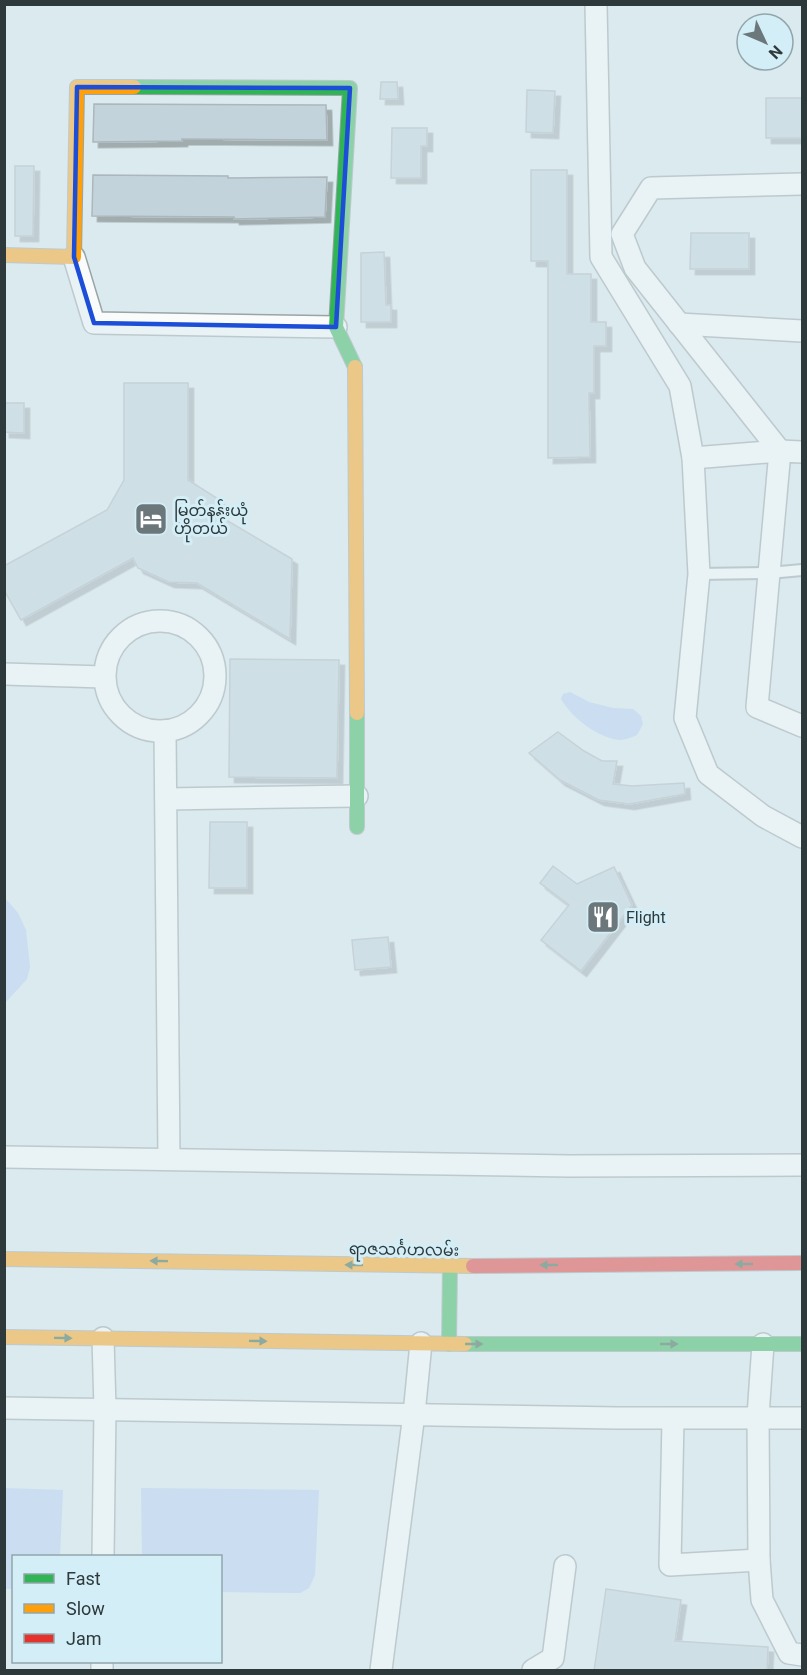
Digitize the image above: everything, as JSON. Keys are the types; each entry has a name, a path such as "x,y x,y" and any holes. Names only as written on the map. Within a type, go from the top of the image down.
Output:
{"main road":[{"path":"4,255 74,257 77,87 350,88 336,327 355,368 357,827"},
{"name":"ရာဇသင်္ဂဟလမ်း","path":"4,1259 450,1266 802,1263"},
{"path":"449,1344 450,1266"},
{"path":"4,1337 449,1344 802,1344"}],"street":[{"path":"596,4 601,257 680,386 693,458 699,574 685,718 708,774 763,816 802,837"},
{"path":"802,184 651,188 622,234 635,268 780,451 757,707 802,726"},
{"path":"74,257 94,323 336,327"},
{"path":"679,324 802,331"},
{"path":"693,458 780,451 802,452"},
{"path":"164,620 182,624 197,634 209,648 215,666 215,684 210,702 198,716 183,727 165,732 147,730 130,723 116,711 108,695 104,677 107,659 115,643 129,630 146,622 164,620"},
{"path":"4,674 104,677"},
{"path":"165,732 169,1159"},
{"path":"166,799 357,796"},
{"path":"4,1157 569,1166 802,1165"},
{"path":"103,1338 105,1409 103,1555"},
{"path":"381,1671 421,1343"},
{"path":"763,1344 758,1416 759,1560 762,1600 789,1653 802,1655"},
{"path":"4,1408 673,1419 758,1416 802,1418"},
{"path":"673,1419 670,1565 759,1560"},
{"path":"533,1671 556,1664 565,1566"}],"lane":[{"path":"699,574 802,570"}],"highlighted area":[{"path":"77,87 350,88 336,327 94,323 74,257"}],"water":[{"path":"570,692 589,702 613,708 633,709 641,716 643,724 637,735 626,739 619,740 602,735 586,726 566,706 561,699 563,694"},
{"path":"4,897 18,913 26,930 30,967 27,979 5,1003"},
{"path":"5,1488 63,1490 60,1555 12,1555 12,1589 5,1589"},
{"path":"141,1488 319,1490 315,1575 309,1588 300,1593 222,1592 222,1555 142,1555"}],"building":[{"path":"381,82 397,82 398,99 380,99"},
{"path":"527,90 555,91 553,133 526,132"},
{"path":"766,98 802,98 802,138 766,138"},
{"path":"94,104 326,105 327,140 182,139 182,141 93,142"},
{"path":"392,128 427,128 427,146 421,146 421,178 391,178"},
{"path":"15,166 34,166 33,236 15,236"},
{"path":"531,170 567,170 567,274 591,274 591,322 606,322 606,346 594,346 594,393 589,393 590,457 548,458 548,261 531,261"},
{"path":"93,175 228,176 228,178 327,177 325,217 234,219 234,217 92,216"},
{"path":"691,233 749,233 749,269 690,269"},
{"path":"384,252 386,305 391,305 391,322 361,322 361,253"},
{"path":"124,383 188,383 188,480 223,502 216,514 292,559 290,639 197,583 169,582 138,568 133,558 21,620 4,590 4,566 107,510 124,480"},
{"path":"4,403 24,403 24,433 4,432"},
{"path":"230,659 339,660 337,778 229,777"},
{"path":"558,732 602,761 617,761 613,784 632,786 684,783 685,794 629,804 599,800 560,780 529,753"},
{"path":"210,822 247,822 247,888 209,888"},
{"path":"553,866 577,884 614,867 632,905 581,971 541,940 569,905 540,883"},
{"path":"388,937 391,967 355,970 352,940"},
{"path":"606,1589 681,1600 675,1641 768,1647 767,1671 594,1671"}],"traffic: fast":[{"path":"134,87 350,88 336,327 355,367"},
{"path":"357,713 357,827"},
{"path":"449,1344 450,1266"},
{"path":"465,1344 802,1344"}],"traffic: slow":[{"path":"4,255 74,257 77,87 134,87"},
{"path":"355,367 357,713"},
{"path":"4,1259 473,1266"},
{"path":"4,1337 465,1344"}],"traffic: jam":[{"path":"473,1266 802,1263"}],"place":[{"name":"မြတ်နန်းယုံ ဟိုတယ်","path":"151,519"},
{"name":"Flight","path":"603,917"}]}
